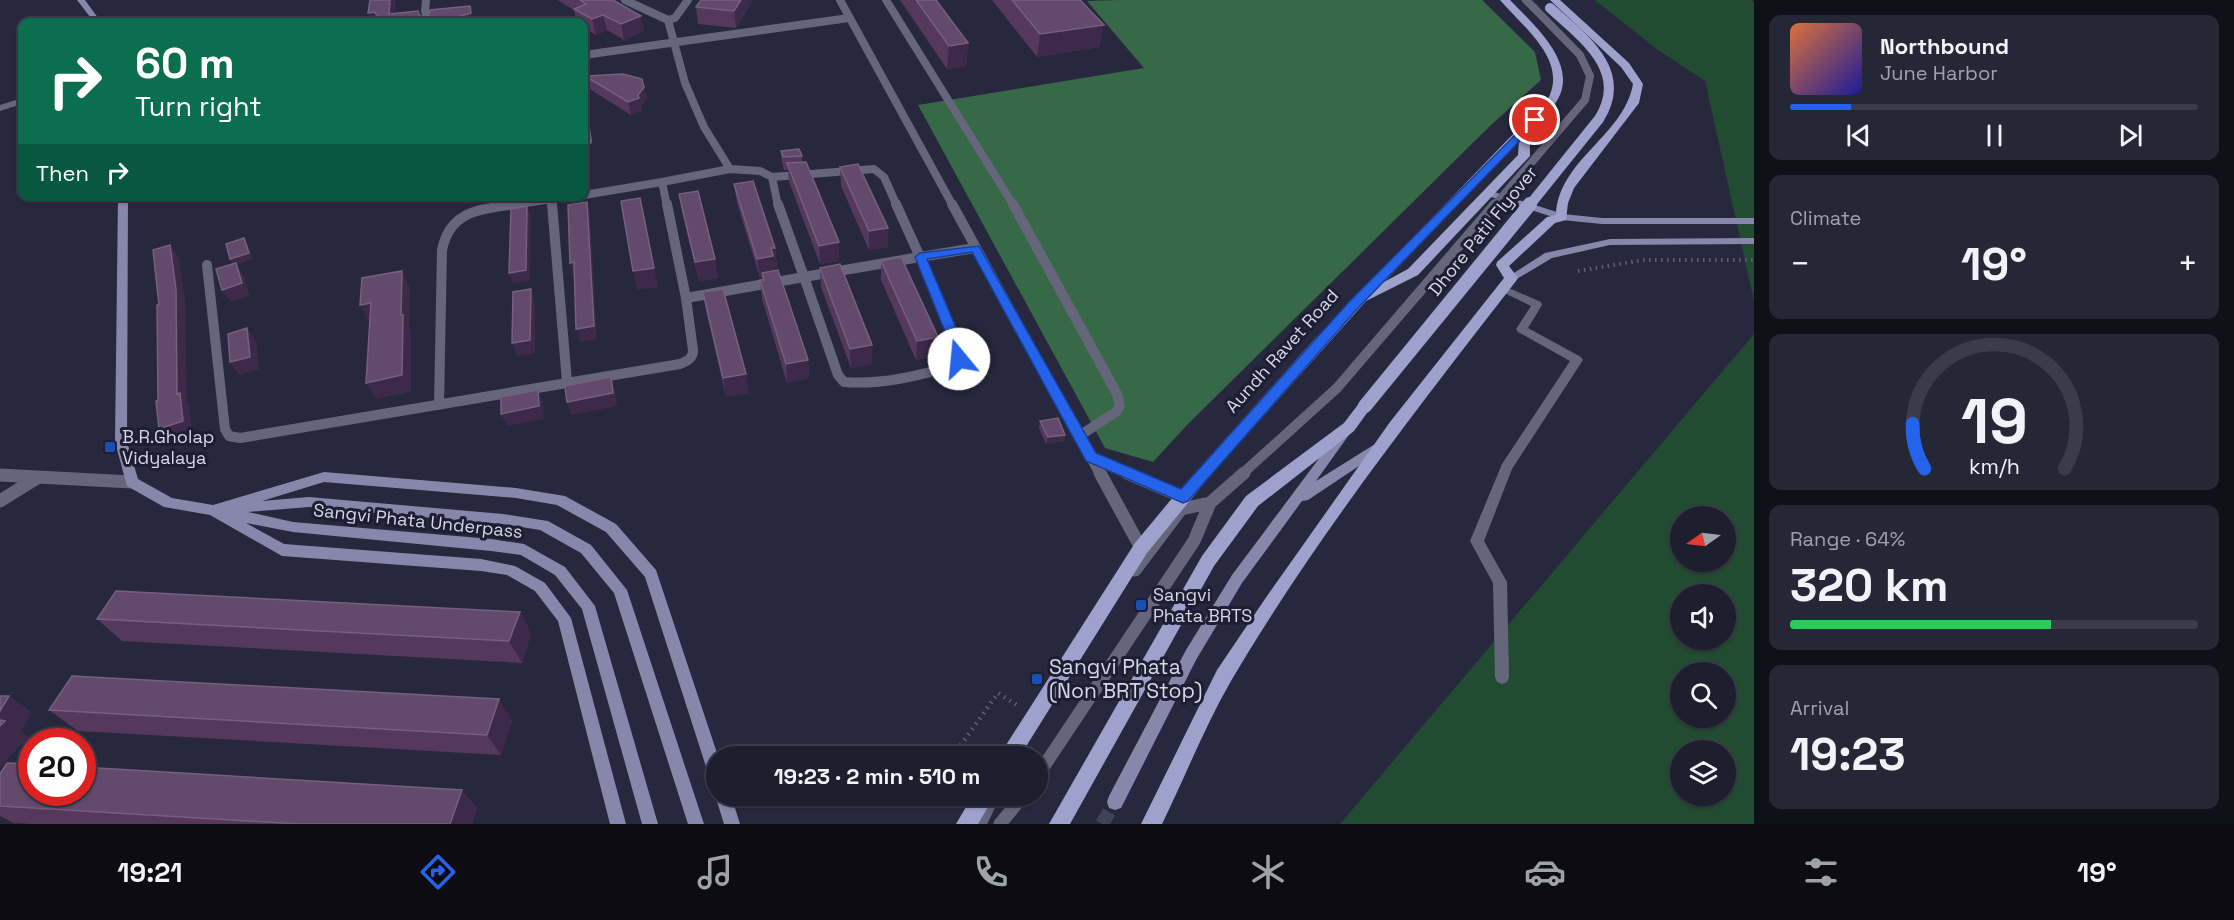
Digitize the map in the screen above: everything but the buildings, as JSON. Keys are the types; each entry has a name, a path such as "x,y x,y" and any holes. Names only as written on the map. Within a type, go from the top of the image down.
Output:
{"main road":[{"path":"81,0 95,18"},
{"name":"Aundh Ravet Road","path":"1016,746 1141,548 1183,497 1353,305 1526,129 1557,93 1559,75 1553,57 1505,0"},
{"path":"1549,3 1624,65 1638,84 1635,101 1621,122 1574,177 1560,206 1562,217"},
{"name":"Dhore Patil Flyover","path":"1059,824 1208,561 1252,501 1349,427 1585,138 1606,107 1612,83 1600,57 1549,3"},
{"path":"1353,305 1413,272 1524,156 1526,129"},
{"path":"1488,193 1562,217 1602,221 1754,221"},
{"path":"123,201 121,442 132,482 169,503 213,510 309,501 503,519 543,525 586,549 620,590 696,824"},
{"path":"1506,283 1502,265 1551,220 1562,217"},
{"path":"1150,824 1224,676 1316,537 1382,444 1506,283 1549,255 1610,242 1754,241"},
{"path":"1115,802 1191,655 1238,579 1349,427"},
{"path":"1295,501 1382,444"},
{"path":"213,510 324,477 516,493 560,500 611,528 651,574 707,746"},
{"path":"213,510 282,550 481,565 510,570 540,587 564,618 618,824"},
{"name":"Sangvi Phata Underpass","path":"213,510 293,527 524,550 560,570 588,606 650,824"},
{"path":"726,806 732,824"},
{"path":"966,824 978,806"}],"street":[{"path":"0,108 18,102"},
{"path":"1502,677 1500,582 1477,541 1506,467 1577,360 1522,329 1537,305 1506,283"}],"lane":[{"path":"426,0 427,18"},
{"path":"625,0 668,20 675,18 688,0"},
{"path":"840,0 1141,548"},
{"path":"886,0 1005,190 1117,394 1120,405 1116,412 1079,436"},
{"path":"1048,760 1194,541 1210,503 1337,388 1585,100 1590,76 1580,55 1526,0"},
{"path":"588,54 849,18"},
{"path":"668,20 685,82 704,127 730,169"},
{"path":"588,194 730,169 760,171 772,177 865,168 880,172 920,257 958,349 959,359 955,365 941,370 863,383 844,382 838,375 777,202 772,177"},
{"path":"207,265 225,429 229,436 246,438 689,360 693,355 686,298 662,182"},
{"path":"439,405 444,238 452,224 470,213 546,201"},
{"path":"552,201 567,382"},
{"path":"686,298 975,248"},
{"path":"1091,457 1183,497"},
{"path":"0,475 132,482"},
{"path":"0,501 38,478"},
{"path":"1024,746 1127,581 1181,509 1210,503"},
{"path":"980,824 989,806"},
{"path":"1000,824 1015,806"}],"path":[{"path":"1578,271 1605,264 1664,260 1754,260"},
{"path":"960,746 998,693 1034,717"}],"green space":[{"path":"1482,0 1535,52 1541,80 1492,124 1187,425 1153,462 1105,448 918,105 1144,68 1087,1"},
{"path":"1595,0 1750,0 1754,2 1754,301 1705,81 1658,50"},
{"path":"1754,334 1754,824 1340,824"}],"tunnel":[{"path":"1102,824 1115,802"}],"place":[{"name":"B.R.Gholap Vidyalaya","path":"110,447"},
{"name":"Sangvi Phata BRTS","path":"1141,605"},
{"name":"Sangvi Phata (Non BRT Stop)","path":"1037,679"}],"route":[{"path":"959,359 958,349 920,257 975,248 1091,457 1183,497 1353,305 1535,120"}]}
